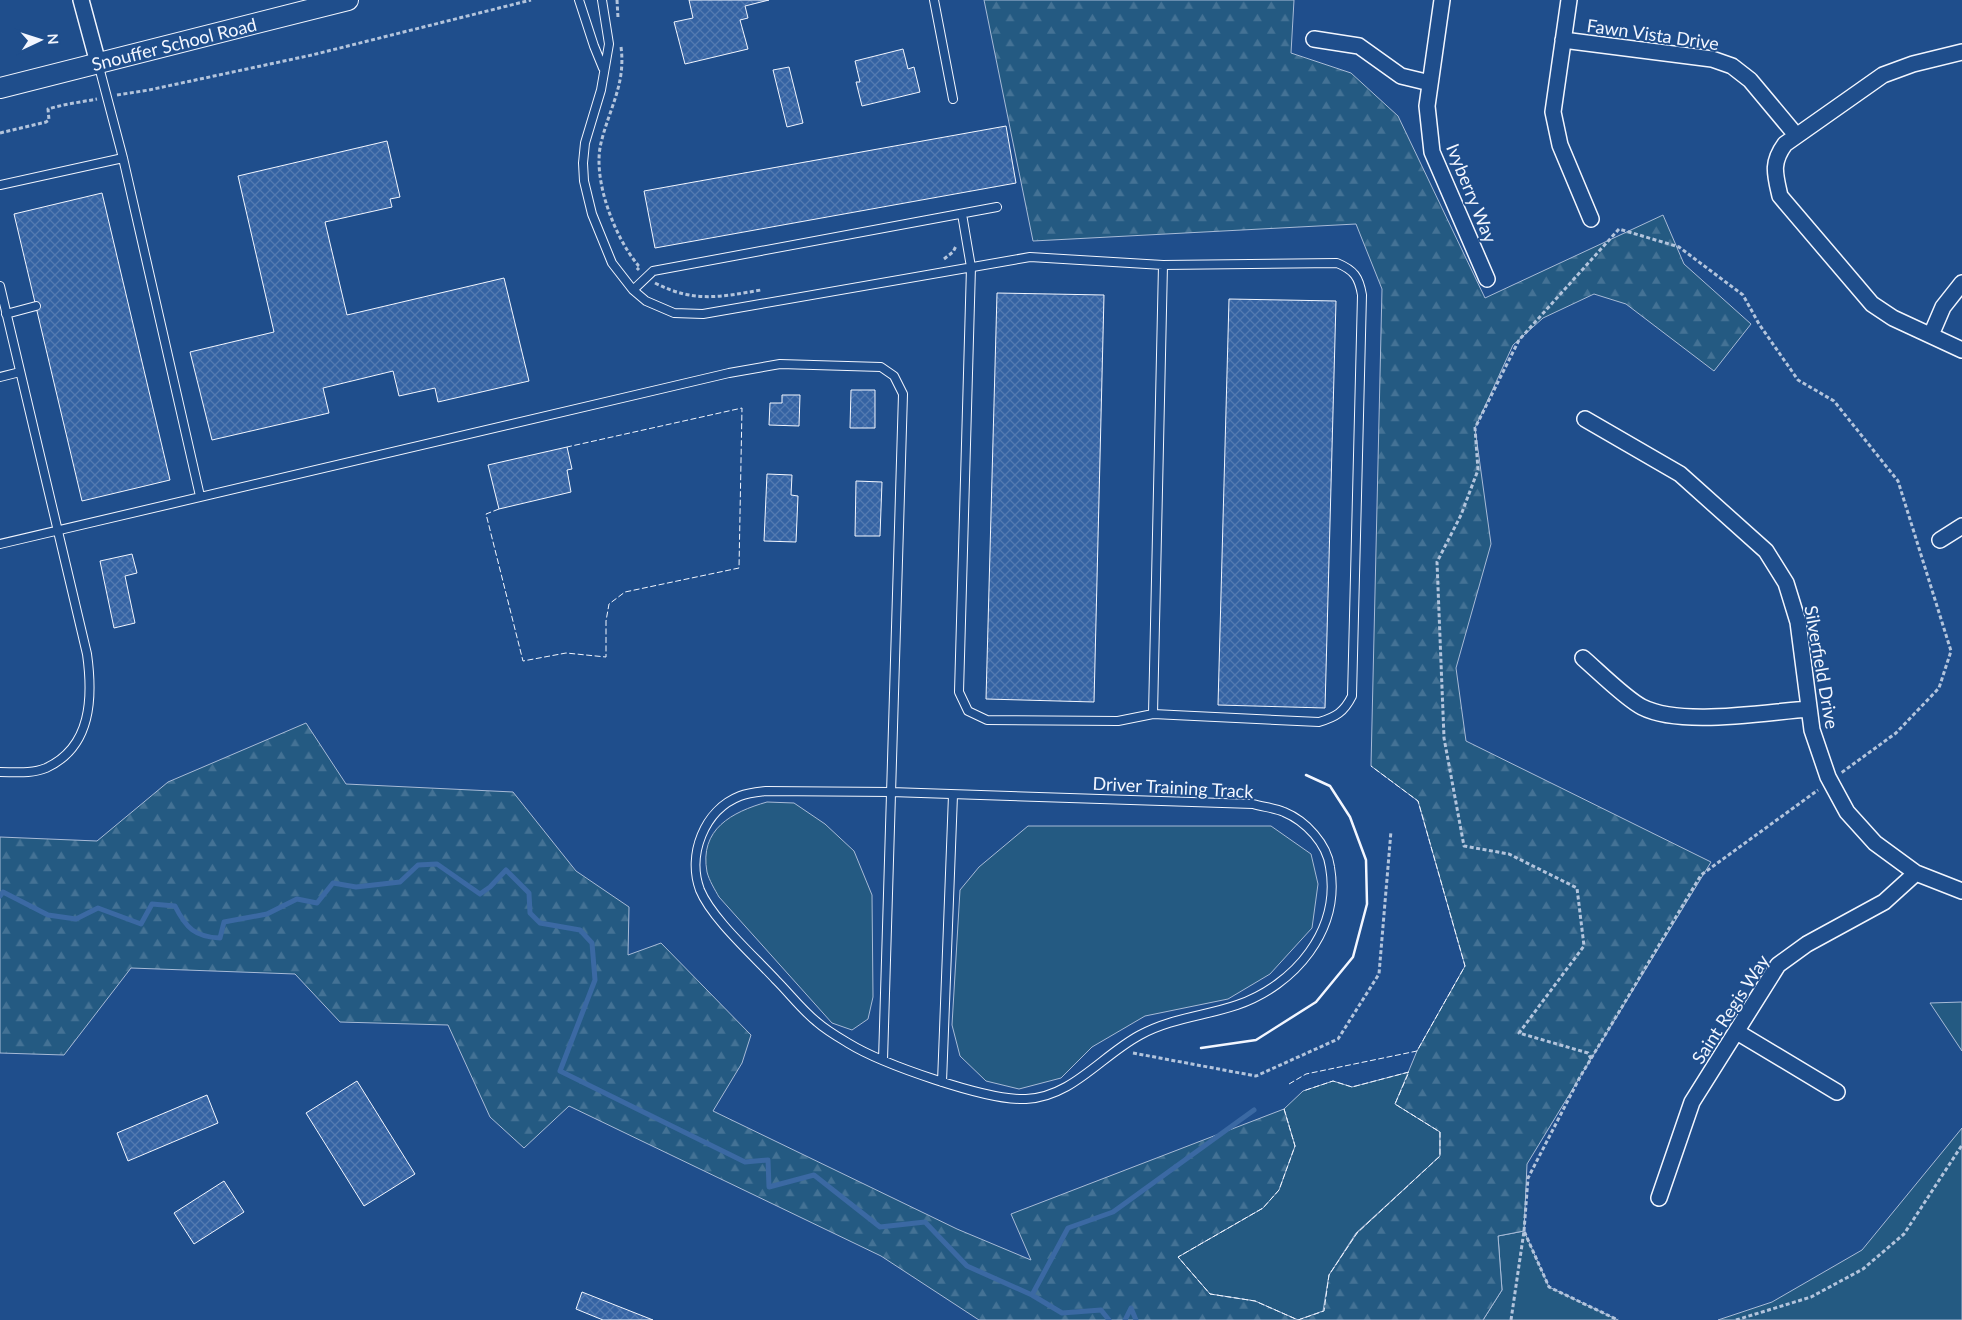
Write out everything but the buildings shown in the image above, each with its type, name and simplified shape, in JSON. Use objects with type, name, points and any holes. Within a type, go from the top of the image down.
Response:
[{"type":"main road","name":"Snouffer School Road","points":[[0,88],[348,0]]},
{"type":"street","points":[[81,0],[98,63]]},
{"type":"street","name":"Ivyberry Way","points":[[1442,0],[1427,106],[1432,152],[1487,279]]},
{"type":"street","points":[[1569,0],[1553,112],[1556,131],[1591,219]]},
{"type":"street","points":[[1314,39],[1359,46],[1401,76],[1430,83]]},
{"type":"street","name":"Fawn Vista Drive","points":[[1563,40],[1712,59],[1732,66],[1750,80],[1796,135]]},
{"type":"street","points":[[1962,52],[1912,64],[1883,75],[1785,144],[1776,156],[1775,175],[1780,196],[1872,304],[1893,318],[1962,350]]},
{"type":"street","points":[[1931,335],[1944,306],[1962,283]]},
{"type":"street","name":"Silverfield Drive","points":[[1585,419],[1680,474],[1766,551],[1786,583],[1798,622],[1812,730],[1830,781],[1848,812],[1875,844],[1916,872],[1962,891]]},
{"type":"street","points":[[1940,540],[1962,526]]},
{"type":"street","points":[[1583,658],[1641,707],[1664,715],[1695,717],[1809,709]]},
{"type":"street","name":"Saint Regis Way","points":[[1659,1198],[1692,1102],[1778,965],[1806,944],[1884,902],[1916,872]]},
{"type":"street","points":[[1737,1032],[1837,1092]]},
{"type":"lane","points":[[579,0],[603,68]]},
{"type":"lane","points":[[602,0],[609,44],[603,68],[601,90],[585,143],[584,181],[592,214],[612,262],[633,290],[646,301],[674,312],[703,314],[971,267],[1030,257],[1163,265],[1337,263],[1351,269],[1360,280],[1362,295],[1352,696],[1345,709],[1335,717],[1319,722],[1154,714],[1118,721],[987,720],[968,711],[959,692],[971,267],[962,214]]},
{"type":"lane","points":[[934,0],[953,99]]},
{"type":"lane","points":[[98,63],[123,158],[200,496]]},
{"type":"lane","points":[[0,185],[123,158]]},
{"type":"lane","points":[[633,290],[653,270],[997,207]]},
{"type":"lane","points":[[1154,714],[1163,265]]},
{"type":"lane","points":[[0,286],[88,654],[91,684],[89,718],[78,740],[65,756],[45,769],[24,773],[0,772]]},
{"type":"lane","points":[[6,314],[36,306]]},
{"type":"lane","points":[[0,544],[729,373],[780,364],[881,367],[894,376],[903,394],[883,1060]]},
{"type":"lane","points":[[0,377],[20,372]]},
{"type":"lane","name":"Driver Training Track","points":[[766,791],[891,792],[953,795],[1253,804],[1285,812],[1305,826],[1322,844],[1331,870],[1333,886],[1332,907],[1326,926],[1312,950],[1293,971],[1266,992],[1237,1005],[1169,1022],[1141,1034],[1116,1050],[1068,1088],[1046,1096],[1026,1099],[1004,1098],[942,1082],[883,1060],[850,1045],[817,1023],[721,922],[701,892],[696,871],[697,847],[706,826],[719,809],[740,796],[766,791]]},
{"type":"lane","points":[[942,1082],[953,795]]},
{"type":"path","points":[[122,94],[149,90],[312,55],[531,0]]},
{"type":"path","points":[[617,0],[619,23]]},
{"type":"path","points":[[620,38],[622,68],[620,86],[600,145],[600,176],[624,244],[638,265],[636,267],[646,277],[673,292],[696,297],[710,298],[764,290]]},
{"type":"path","points":[[0,134],[46,122],[49,120],[48,109],[72,102],[86,104],[89,101]]},
{"type":"path","points":[[1511,1320],[1524,1231],[1528,1178],[1591,1059],[1701,875],[1896,733],[1939,688],[1951,651],[1898,481],[1834,400],[1798,380],[1759,324],[1743,295],[1679,247],[1619,228],[1519,340],[1475,428],[1478,470],[1461,515],[1437,562],[1444,738],[1464,846],[1509,854],[1577,888],[1584,946],[1519,1033],[1588,1054],[1591,1059]]},
{"type":"path","points":[[936,261],[949,257],[956,247],[956,240]]},
{"type":"path","points":[[1116,1050],[1256,1076],[1338,1039],[1379,974],[1391,831]]},
{"type":"path","points":[[1736,1320],[1811,1297],[1863,1269],[1904,1234],[1962,1145]]},
{"type":"path","points":[[1524,1231],[1549,1287],[1618,1320]]},
{"type":"green space","points":[[984,0],[1294,0],[1291,53],[1351,73],[1398,116],[1485,298],[1663,215],[1684,264],[1751,324],[1714,371],[1626,304],[1594,294],[1543,318],[1513,345],[1475,428],[1491,544],[1456,668],[1466,741],[1711,862],[1527,1164],[1524,1231],[1498,1236],[1502,1290],[1483,1320],[1298,1320],[1323,1311],[1329,1275],[1357,1233],[1440,1156],[1440,1132],[1395,1104],[1417,1051],[1465,966],[1418,801],[1371,766],[1382,289],[1356,224],[1033,241]]},
{"type":"green space","points":[[306,723],[346,784],[513,792],[576,871],[629,907],[628,955],[661,943],[751,1035],[742,1063],[713,1111],[957,1229],[1031,1260],[1011,1214],[1284,1109],[1295,1146],[1279,1190],[1263,1208],[1178,1257],[1210,1294],[1255,1301],[1298,1320],[979,1320],[881,1256],[569,1106],[524,1148],[490,1117],[448,1025],[340,1022],[295,974],[131,968],[64,1055],[0,1053],[0,837],[97,841],[168,782]]},
{"type":"green space","points":[[767,802],[794,803],[825,824],[854,851],[872,895],[873,997],[868,1019],[852,1030],[832,1023],[719,897],[708,875],[706,857],[708,844],[713,834],[731,817]]},
{"type":"green space","points":[[1028,826],[1271,826],[1311,854],[1318,884],[1312,928],[1270,974],[1228,999],[1145,1016],[1092,1047],[1061,1078],[1019,1089],[986,1081],[960,1056],[952,1025],[960,890],[979,867]]},
{"type":"green space","points":[[1962,1002],[1962,1051],[1930,1003]]},
{"type":"green space","points":[[1409,1072],[1395,1104],[1440,1132],[1440,1156],[1356,1233],[1329,1275],[1324,1311],[1298,1320],[1255,1301],[1210,1294],[1178,1257],[1263,1208],[1295,1146],[1284,1109],[1303,1091],[1333,1081],[1352,1087]]},
{"type":"green space","points":[[1962,1128],[1962,1320],[1718,1320],[1772,1302],[1862,1250]]},
{"type":"green space","points":[[1524,1231],[1549,1287],[1618,1320],[1483,1320],[1502,1290],[1498,1236]]},
{"type":"waterway","points":[[0,896],[3,892],[48,915],[76,919],[98,908],[141,924],[152,904],[175,906],[187,926],[192,930],[204,936],[220,938],[224,922],[267,914],[297,899],[317,903],[333,883],[356,887],[400,882],[418,865],[437,864],[480,894],[490,887],[506,870],[529,893],[530,913],[540,923],[580,930],[592,943],[595,980],[560,1071],[745,1162],[768,1160],[769,1187],[814,1175],[880,1227],[925,1222],[967,1266],[1032,1295],[1062,1313],[1101,1310],[1109,1320]]},
{"type":"waterway","points":[[1032,1295],[1068,1228],[1113,1212],[1254,1110]]},
{"type":"waterway","points":[[1125,1320],[1131,1308],[1136,1320]]},
{"type":"fence","points":[[499,509],[486,514],[523,661],[566,653],[606,657],[606,621],[609,604],[625,592],[739,568],[742,408],[567,447]]},
{"type":"fence","points":[[1289,1084],[1306,1074],[1417,1051],[1465,966],[1418,801],[1371,766]]},
{"type":"fence","points":[[1284,1109],[1295,1146],[1279,1190],[1263,1208],[1178,1257],[1210,1294],[1255,1301],[1298,1320],[1324,1311],[1329,1275],[1357,1233],[1440,1156],[1440,1132],[1395,1104],[1409,1072],[1352,1087],[1333,1081],[1303,1091]]},
{"type":"wall","points":[[1201,1048],[1256,1040],[1316,1002],[1353,957],[1367,904],[1366,860],[1350,817],[1330,786],[1306,775]]}]
